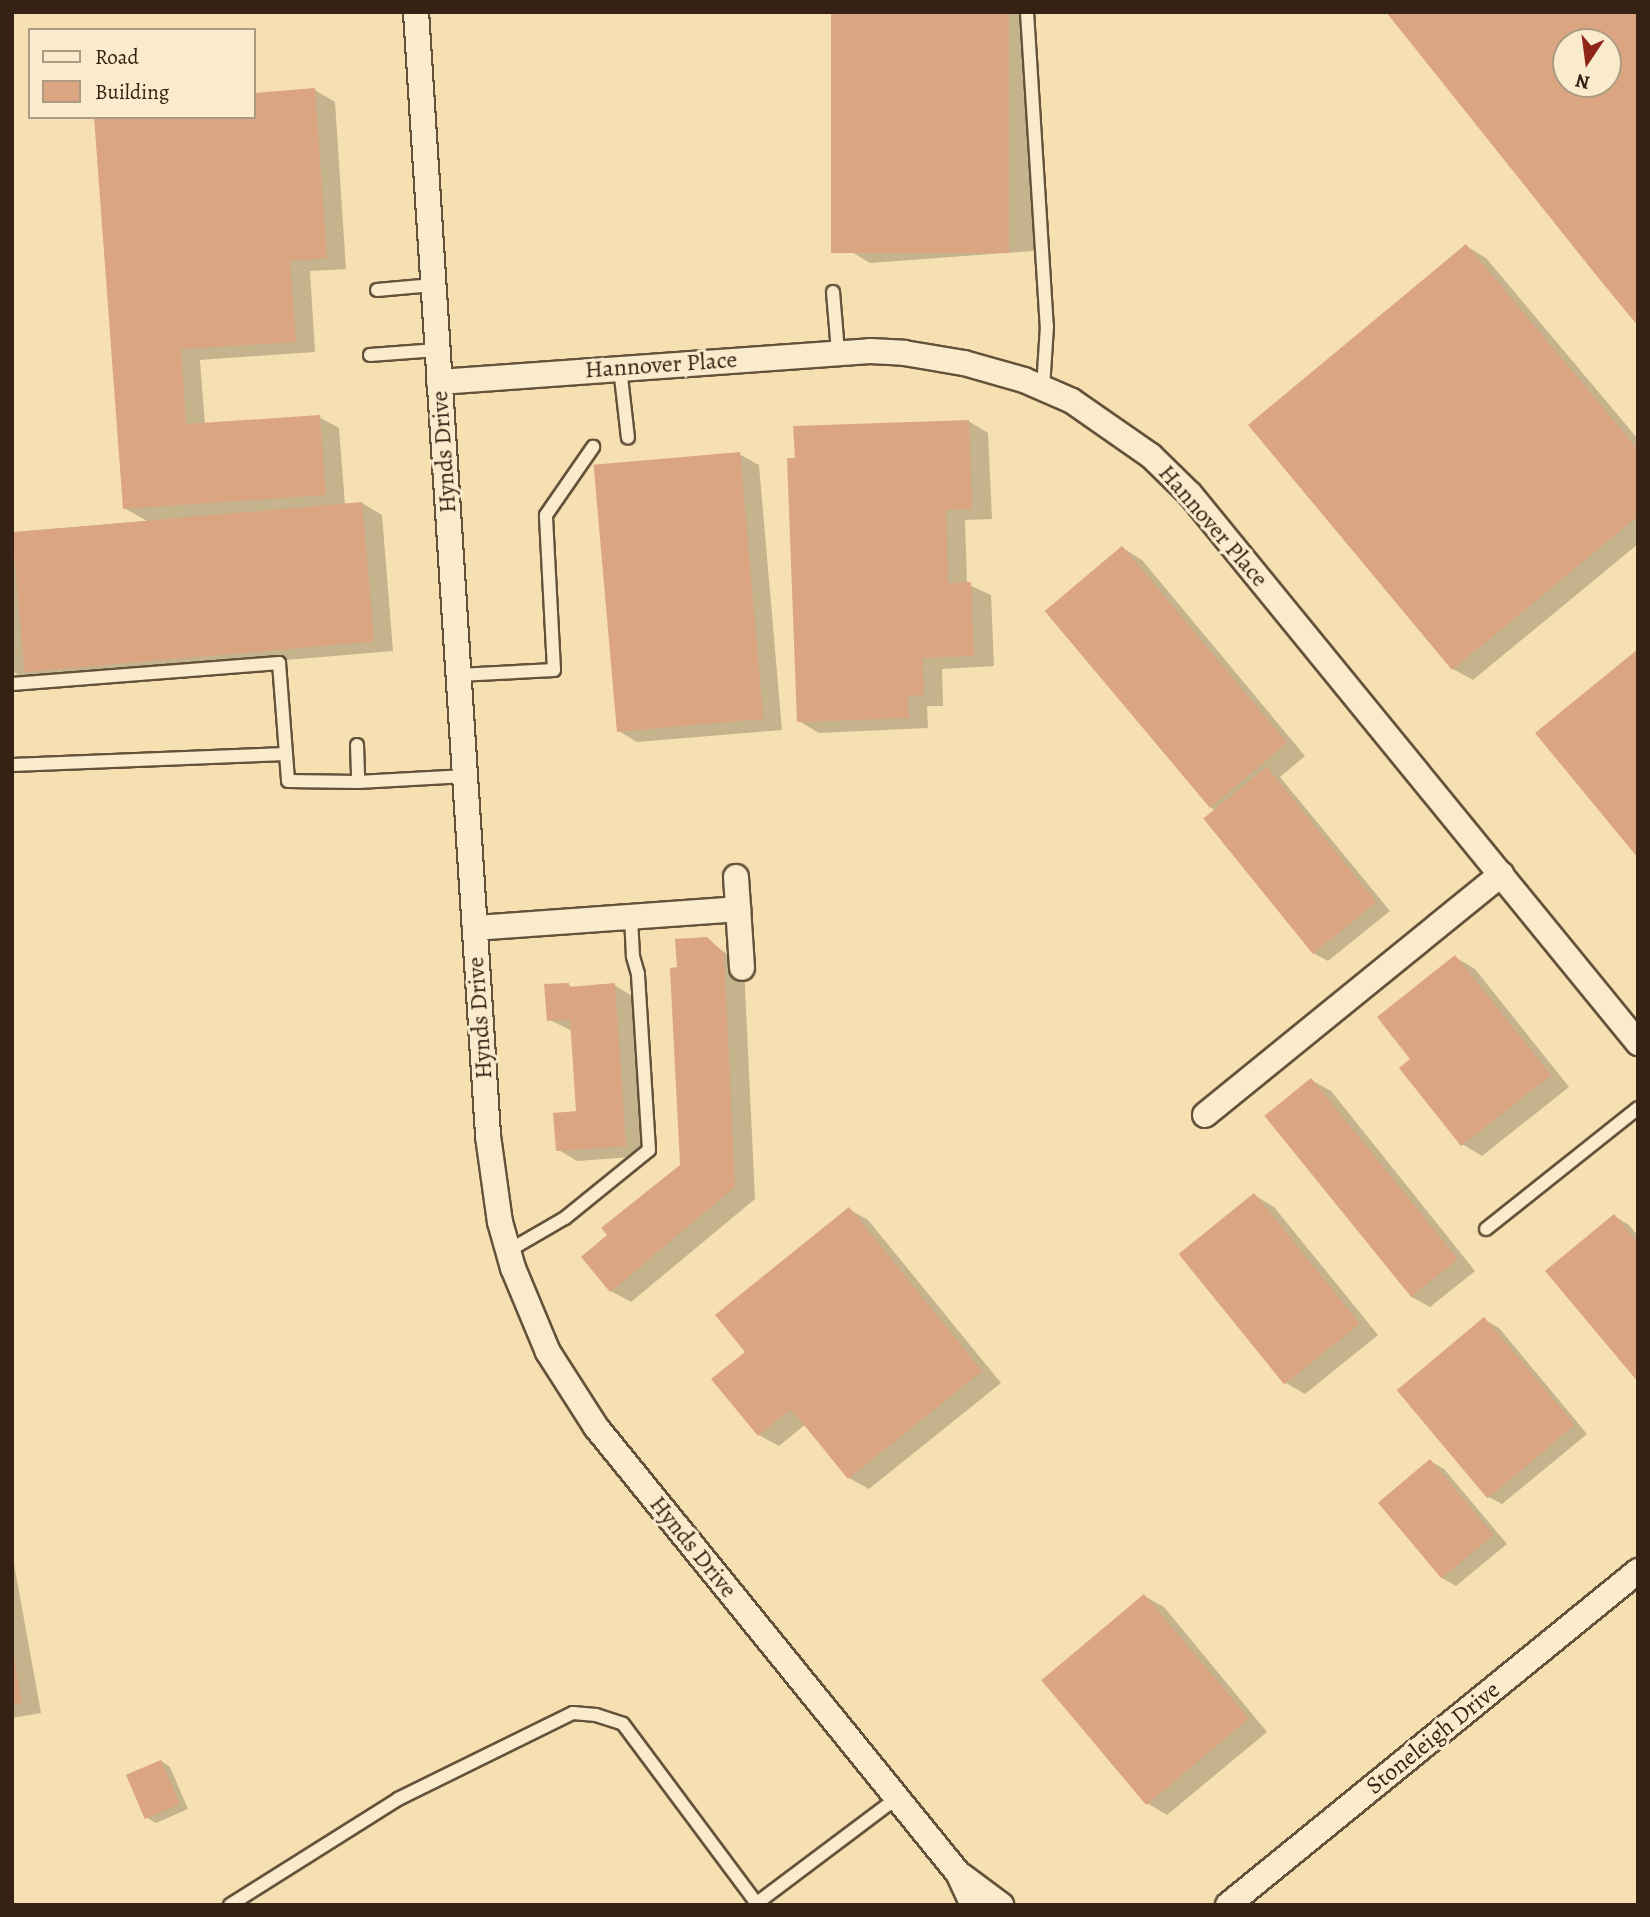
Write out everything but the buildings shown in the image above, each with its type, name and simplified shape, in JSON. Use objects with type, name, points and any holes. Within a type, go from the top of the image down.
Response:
[{"type":"street","name":"Hynds Drive","points":[[416,12],[488,1136],[492,1180],[508,1251],[548,1352],[579,1404],[958,1873],[973,1905]]},
{"type":"street","name":"Hannover Place","points":[[439,382],[870,351],[935,357],[993,371],[1043,387],[1072,401],[1125,436],[1190,494],[1638,1042]]},
{"type":"street","points":[[1205,1115],[1502,874]]},
{"type":"street","points":[[736,877],[742,968]]},
{"type":"street","points":[[475,928],[738,909]]},
{"type":"street","name":"Stoneleigh Drive","points":[[1228,1905],[1638,1571]]},
{"type":"street","name":"Hynds Drive","points":[[958,1873],[1001,1905]]},
{"type":"lane","points":[[1027,12],[1047,326],[1043,387]]},
{"type":"lane","points":[[377,290],[433,285]]},
{"type":"lane","points":[[833,292],[838,352]]},
{"type":"lane","points":[[370,355],[438,350]]},
{"type":"lane","points":[[620,368],[628,438]]},
{"type":"lane","points":[[458,675],[554,670],[546,514],[593,447]]},
{"type":"lane","points":[[12,684],[279,663],[288,781],[358,782],[466,776]]},
{"type":"lane","points":[[357,745],[358,782]]},
{"type":"lane","points":[[12,765],[286,754]]},
{"type":"lane","points":[[508,1251],[565,1218],[649,1150],[638,974],[633,956],[631,916]]},
{"type":"lane","points":[[1486,1229],[1638,1108]]},
{"type":"lane","points":[[230,1905],[398,1799],[573,1713],[596,1715],[623,1724],[758,1904],[897,1798]]}]
